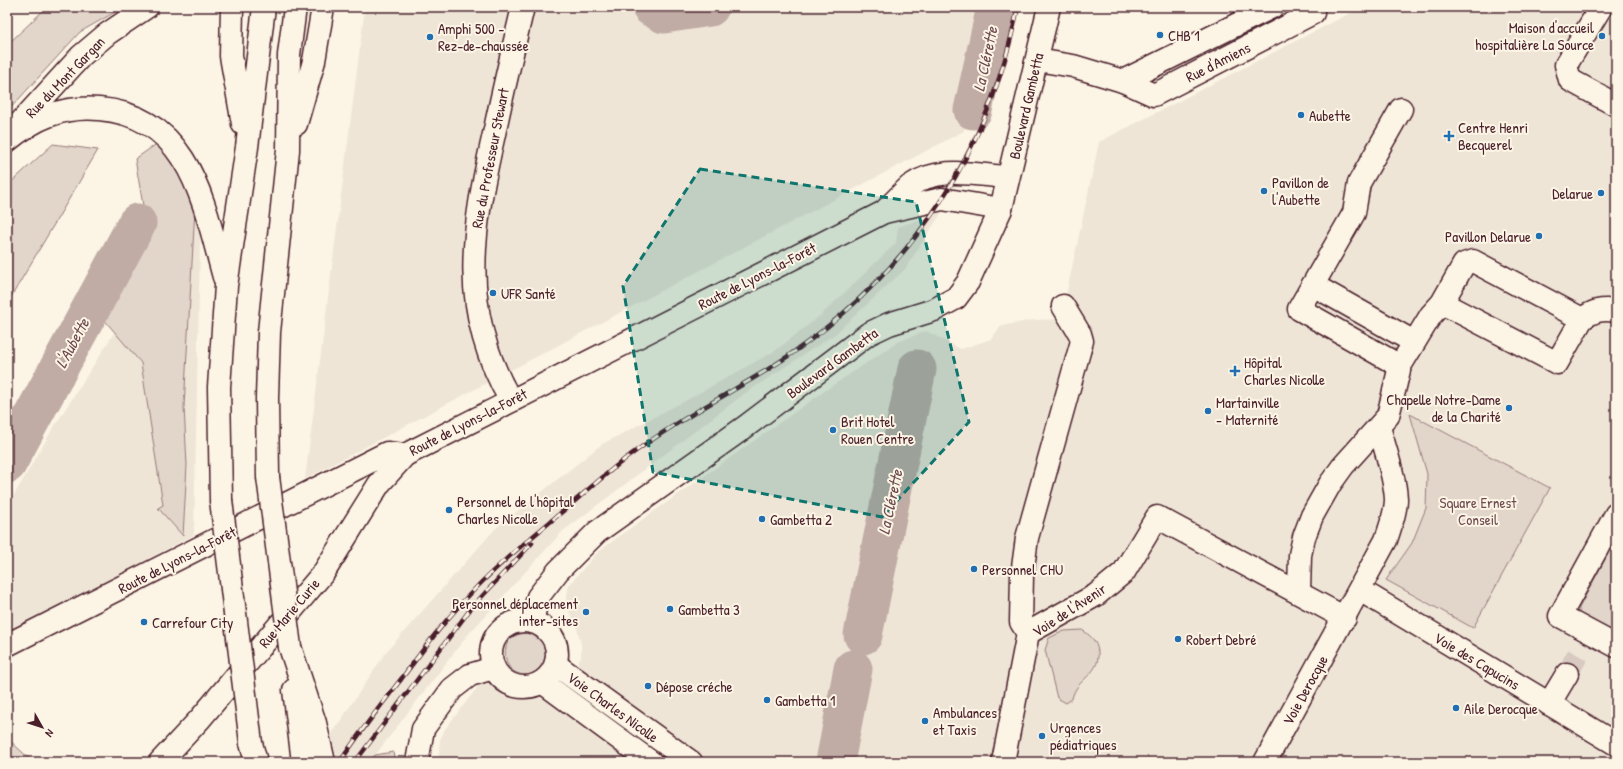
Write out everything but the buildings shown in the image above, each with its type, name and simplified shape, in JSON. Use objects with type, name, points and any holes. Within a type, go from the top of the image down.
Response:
[{"type":"main road","name":"Rue du Mont Gargan","points":[[7,137],[81,56],[107,34],[147,7]]},
{"type":"main road","points":[[232,7],[231,56],[248,147]]},
{"type":"main road","points":[[252,756],[221,500],[219,387],[226,286],[248,147],[264,7]]},
{"type":"main road","points":[[294,7],[289,55],[288,150],[270,332],[267,398],[268,477],[303,762]]},
{"type":"main road","points":[[288,150],[314,61],[323,7]]},
{"type":"main road","name":"Rue du Professeur Stewart","points":[[511,401],[501,383],[482,334],[475,296],[475,234],[483,180],[523,7]]},
{"type":"main road","name":"Boulevard Gambetta","points":[[532,621],[538,597],[558,571],[597,532],[745,427],[868,334],[889,324],[934,310],[956,298],[968,282],[1001,209],[1049,7]]},
{"type":"main road","name":"Rue d'Amiens","points":[[1123,81],[1272,7]]},
{"type":"main road","points":[[1601,7],[1566,65],[1570,80],[1616,105]]},
{"type":"main road","name":"Rue d'Amiens","points":[[1037,60],[1073,66],[1123,81],[1154,95],[1316,9]]},
{"type":"main road","points":[[7,141],[18,132],[54,113],[66,110],[86,108],[127,113],[150,124],[171,142],[184,158],[212,227],[226,286]]},
{"type":"main road","points":[[1400,366],[1299,309],[1354,213],[1359,183],[1401,109]]},
{"type":"main road","name":"Route de Lyons-la-Forêt","points":[[884,212],[910,187],[924,178],[938,174],[960,172],[1008,177]]},
{"type":"main road","name":"Route de Lyons-la-Forêt","points":[[7,645],[387,454],[405,455],[884,212],[942,199],[1001,209]]},
{"type":"main road","points":[[1299,592],[1300,555],[1312,516],[1330,484],[1343,466],[1388,416],[1400,366],[1431,314],[1442,303],[1464,264],[1473,261],[1582,319]]},
{"type":"main road","points":[[1313,284],[1414,342]]},
{"type":"main road","points":[[1442,303],[1557,364],[1582,319],[1591,312],[1605,309],[1616,311]]},
{"type":"main road","points":[[1028,633],[1021,622],[1022,575],[1027,538],[1082,341],[1080,334],[1063,306]]},
{"type":"main road","name":"Voie Derocque","points":[[1265,762],[1345,618],[1386,540],[1394,515],[1396,499],[1394,485],[1379,427]]},
{"type":"main road","name":"Rue Marie Curie","points":[[160,762],[200,719],[324,572],[378,484],[405,455]]},
{"type":"main road","points":[[339,477],[358,486],[370,497]]},
{"type":"main road","points":[[1616,514],[1560,616],[1586,640],[1616,646]]},
{"type":"main road","name":"Voie de l'Avenir","points":[[1003,762],[1028,633],[1096,595],[1124,572],[1157,518],[1299,592],[1345,618]]},
{"type":"main road","name":"Voie des Capucins","points":[[1360,590],[1616,744]]},
{"type":"main road","points":[[522,620],[532,621],[542,626],[550,633],[556,643],[558,654],[556,665],[551,674],[542,682],[531,687],[516,687],[499,677],[493,668],[490,658],[491,647],[495,637],[502,628],[511,623],[522,620]]},
{"type":"main road","points":[[290,647],[315,723],[324,762]]},
{"type":"main road","name":"Voie Charles Nicolle","points":[[556,665],[691,762]]},
{"type":"main road","points":[[417,762],[423,729],[452,689],[470,675],[493,668]]},
{"type":"main road","points":[[1549,704],[1566,674]]},
{"type":"main road","name":"Voie Charles Nicolle","points":[[542,682],[648,759]]},
{"type":"main road","points":[[648,759],[658,739]]},
{"type":"highlighted area","points":[[700,169],[916,202],[969,422],[882,517],[653,472],[623,286]]},
{"type":"shaded area","name":"UFR Santé","points":[[365,7],[630,7],[658,19],[700,18],[727,7],[990,7],[964,131],[305,479]]},
{"type":"shaded area","name":"Hôpital Charles Nicolle","points":[[1362,7],[1616,7],[1616,762],[438,762],[440,740],[445,729],[480,684],[487,683],[505,693],[524,699],[546,697],[566,685],[581,657],[581,645],[577,628],[565,604],[569,585],[596,554],[619,536],[829,388],[898,342],[926,331],[961,349],[991,339],[1001,326],[1033,320],[1061,319],[1099,142]]},
{"type":"shaded area","points":[[201,197],[194,535],[7,633],[7,507],[52,430]]},
{"type":"shaded area","points":[[942,212],[905,269],[835,334],[744,394],[562,532],[466,637],[370,762],[313,762],[386,652],[495,529],[602,444],[685,401],[775,351],[821,315],[896,243],[898,227]]},
{"type":"shaded area","points":[[26,419],[34,425],[7,484],[7,453]]},
{"type":"green space","points":[[47,7],[124,7],[80,32],[7,112],[7,45]]},
{"type":"green space","points":[[158,143],[196,191],[184,407],[187,465],[183,536],[158,508],[163,505],[141,363],[95,309],[145,217],[135,159]]},
{"type":"green space","points":[[53,144],[98,150],[7,304],[7,186]]},
{"type":"green space","name":"Square Ernest Conseil","points":[[1410,414],[1550,488],[1473,628],[1386,580],[1412,543],[1426,508],[1427,474]]},
{"type":"green space","points":[[1616,539],[1616,638],[1579,614],[1579,608]]},
{"type":"green space","points":[[1082,630],[1095,642],[1098,652],[1098,660],[1092,672],[1074,692],[1072,699],[1066,703],[1057,698],[1045,650],[1049,638],[1064,631]]},
{"type":"green space","points":[[531,632],[540,637],[545,645],[546,654],[538,670],[531,674],[522,675],[509,667],[507,664],[505,650],[512,637]]},
{"type":"green space","points":[[7,738],[33,762],[7,762]]},
{"type":"green space","points":[[393,752],[395,762],[370,762],[375,755]]},
{"type":"waterway","name":"L'Aubette","points":[[651,7],[664,14],[710,7]]},
{"type":"waterway","name":"La Clérette","points":[[973,110],[996,7]]},
{"type":"waterway","name":"L'Aubette","points":[[7,464],[137,223]]},
{"type":"waterway","name":"La Clérette","points":[[863,635],[917,369]]},
{"type":"waterway","name":"La Clérette","points":[[835,762],[853,669]]},
{"type":"tunnel","points":[[1567,674],[1582,647]]},
{"type":"railway","points":[[340,762],[370,719],[437,632],[465,599],[505,560],[625,459],[677,424],[767,370],[816,336],[859,299],[898,259],[932,215],[960,168],[984,118],[1004,64],[1018,7]]},
{"type":"railway","points":[[355,762],[472,607],[532,543]]},
{"type":"place","name":"CHB 1","points":[[1160,35]]},
{"type":"place","name":"Maison d'accueil hospitalière La Source","points":[[1602,36]]},
{"type":"place","name":"Amphi 500 - Rez-de-chaussée","points":[[430,37]]},
{"type":"place","name":"Aubette","points":[[1301,115]]},
{"type":"place","name":"Centre Henri Becquerel","points":[[1449,136]]},
{"type":"place","name":"Pavillon de l'Aubette","points":[[1264,191]]},
{"type":"place","name":"Delarue","points":[[1601,193]]},
{"type":"place","name":"Pavillon Delarue","points":[[1539,236]]},
{"type":"place","name":"UFR Santé","points":[[493,293]]},
{"type":"place","name":"Hôpital Charles Nicolle","points":[[1235,371]]},
{"type":"place","name":"Chapelle Notre-Dame de la Charité","points":[[1509,408]]},
{"type":"place","name":"Martainville - Maternité","points":[[1208,411]]},
{"type":"place","name":"Brit Hotel Rouen Centre","points":[[833,430]]},
{"type":"place","name":"Personnel de l'hôpital Charles Nicolle","points":[[449,510]]},
{"type":"place","name":"Gambetta 2","points":[[762,519]]},
{"type":"place","name":"Personnel CHU","points":[[974,569]]},
{"type":"place","name":"Gambetta 3","points":[[670,609]]},
{"type":"place","name":"Personnel déplacement inter-sites","points":[[586,612]]},
{"type":"place","name":"Carrefour City","points":[[144,622]]},
{"type":"place","name":"Robert Debré","points":[[1178,639]]},
{"type":"place","name":"Dépose créche","points":[[648,686]]},
{"type":"place","name":"Gambetta 1","points":[[767,700]]},
{"type":"place","name":"Aile Derocque","points":[[1456,708]]},
{"type":"place","name":"Ambulances et Taxis","points":[[925,721]]},
{"type":"place","name":"Urgences pédiatriques","points":[[1042,736]]}]
